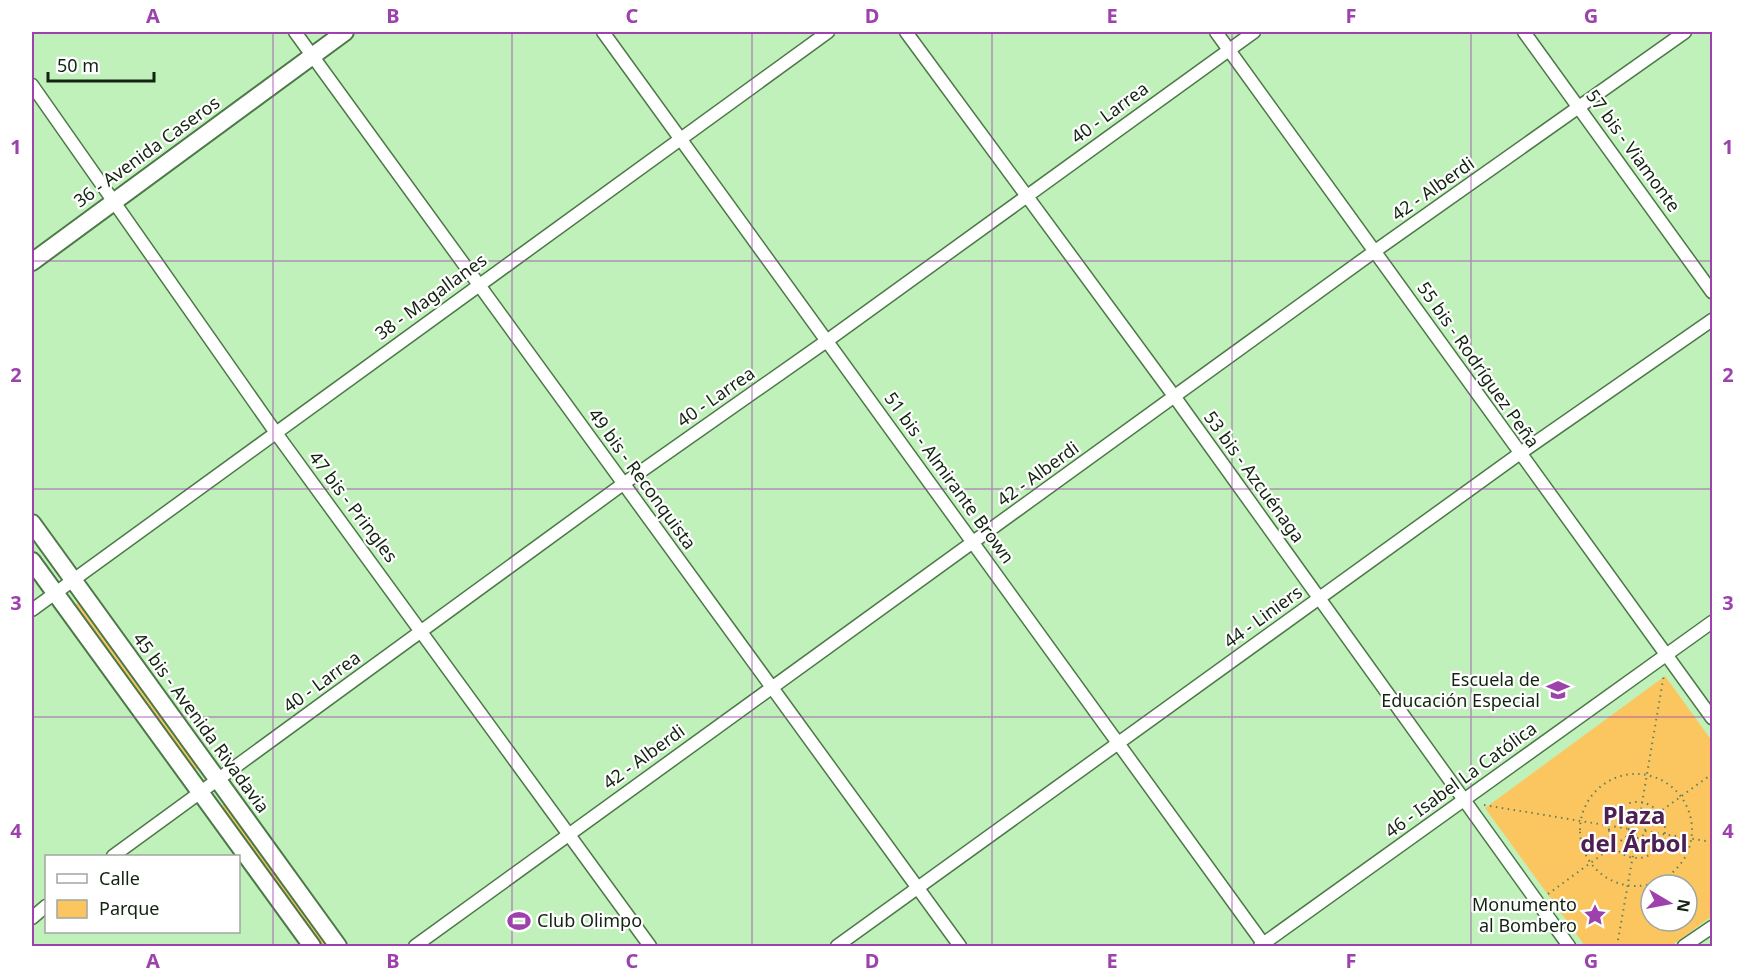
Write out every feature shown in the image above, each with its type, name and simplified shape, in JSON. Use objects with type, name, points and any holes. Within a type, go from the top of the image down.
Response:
[{"type":"main road","name":"36 - Avenida Caseros","points":[[32,262],[345,32]]},
{"type":"main road","name":"45 bis - Avenida Rivadavia","points":[[32,524],[338,946]]},
{"type":"main road","points":[[32,561],[312,946]]},
{"type":"street","name":"49 bis - Reconquista","points":[[295,32],[960,946]]},
{"type":"street","name":"51 bis - Almirante Brown","points":[[603,32],[828,340],[1263,946]]},
{"type":"street","name":"38 - Magallanes","points":[[32,610],[828,32]]},
{"type":"street","name":"53 bis - Azcuénaga","points":[[906,32],[1174,396],[1569,946]]},
{"type":"street","name":"55 bis - Rodríguez Peña","points":[[1216,32],[1519,454],[1713,718]]},
{"type":"street","name":"40 - Larrea","points":[[114,855],[623,484],[828,340],[1254,32]]},
{"type":"street","name":"57 bis - Viamonte","points":[[1524,32],[1713,292]]},
{"type":"street","name":"42 - Alberdi","points":[[415,946],[1375,251],[1685,32]]},
{"type":"street","name":"47 bis - Pringles","points":[[32,85],[276,433],[423,631],[567,834],[650,946]]},
{"type":"street","name":"44 - Liniers","points":[[837,946],[1119,745],[1519,454],[1713,320]]},
{"type":"street","name":"46 - Isabel La Católica","points":[[1263,946],[1713,622]]},
{"type":"street","points":[[32,918],[45,907]]},
{"type":"street","points":[[1684,946],[1713,927]]},
{"type":"path","points":[[1639,821],[1667,654]]},
{"type":"path","points":[[1643,824],[1713,774]]},
{"type":"path","points":[[1647,775],[1665,782],[1681,796],[1691,817],[1692,839],[1688,853],[1678,868],[1664,880],[1647,886],[1627,886],[1611,881],[1584,854],[1579,835],[1581,821],[1589,798],[1602,784],[1619,776],[1647,775]]},
{"type":"path","points":[[1464,801],[1629,829]]},
{"type":"path","points":[[1642,803],[1659,813],[1664,824],[1664,834],[1662,842],[1650,855],[1632,858],[1624,855],[1614,845],[1610,825],[1620,808],[1628,804],[1642,803]]},
{"type":"path","points":[[1639,821],[1643,824],[1645,831],[1643,836],[1636,838],[1630,834],[1629,829],[1633,822],[1639,821]]},
{"type":"path","points":[[1645,831],[1713,842]]},
{"type":"path","points":[[1537,902],[1630,834]]},
{"type":"path","points":[[1617,946],[1636,838]]},
{"type":"green space","points":[[79,602],[199,768],[194,771],[74,606]]},
{"type":"green space","points":[[1665,676],[1712,741],[1712,916],[1699,926],[1699,873],[1639,873],[1639,933],[1689,933],[1671,946],[1585,946],[1485,808]]},
{"type":"green space","points":[[225,803],[328,946],[321,946],[220,807]]},
{"type":"place","name":"Escuela de Educación Especial","points":[[1558,690]]},
{"type":"place","name":"Monumento al Bombero","points":[[1595,915]]},
{"type":"place","name":"Club Olimpo","points":[[519,921]]},
{"type":"district","name":"Plaza del Árbol","points":[[1634,830]]}]
